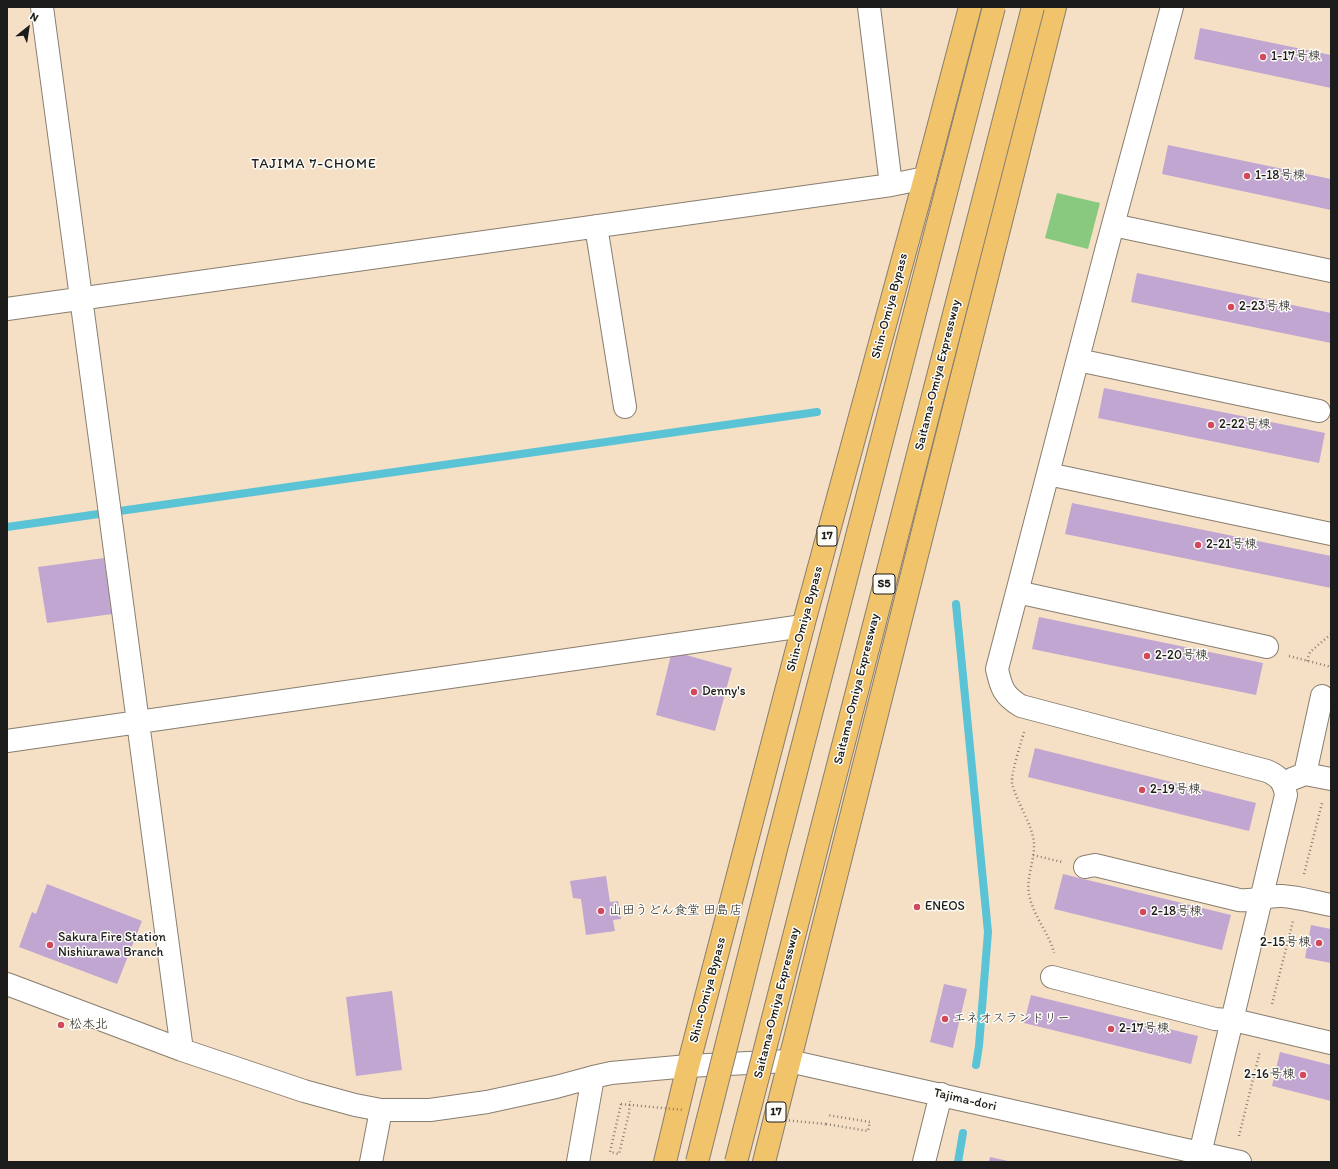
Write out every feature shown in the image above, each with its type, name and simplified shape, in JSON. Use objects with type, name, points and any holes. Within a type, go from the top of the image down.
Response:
[{"type":"highway","name":"Shin-Omiya Bypass","points":[[665,1162],[688,1066],[803,626],[970,7]]},
{"type":"highway","points":[[697,1162],[776,849],[994,7]]},
{"type":"highway","name":"Saitama-Omiya Expressway","points":[[736,1162],[1033,7]]},
{"type":"highway","name":"17","points":[[764,1162],[1055,7]]},
{"type":"street","points":[[42,7],[182,1050]]},
{"type":"street","points":[[869,7],[891,184]]},
{"type":"street","points":[[1172,7],[997,669],[1000,683],[1006,695],[1021,706],[1267,771],[1275,775],[1285,787],[1286,795],[1199,1157]]},
{"type":"street","points":[[7,309],[925,178]]},
{"type":"street","points":[[596,226],[625,407]]},
{"type":"street","points":[[1113,226],[1331,271]]},
{"type":"street","points":[[1078,360],[1319,411]]},
{"type":"street","points":[[1048,474],[1331,534]]},
{"type":"street","points":[[1017,592],[1267,647]]},
{"type":"street","points":[[7,741],[803,626]]},
{"type":"street","points":[[1305,774],[1322,696]]},
{"type":"street","points":[[1283,783],[1305,774],[1330,779]]},
{"type":"street","points":[[1085,867],[1095,866],[1239,900],[1248,901],[1283,896],[1331,905]]},
{"type":"street","points":[[1052,977],[1215,1019],[1266,1026],[1331,1043]]},
{"type":"street","name":"Tajima-dori","points":[[7,984],[182,1050],[304,1091],[355,1105],[381,1110],[430,1110],[487,1102],[611,1073],[688,1066],[789,1061],[941,1094],[1199,1157],[1240,1162]]},
{"type":"street","points":[[578,1162],[593,1077]]},
{"type":"street","points":[[924,1162],[941,1094]]},
{"type":"street","points":[[372,1162],[381,1110]]},
{"type":"path","points":[[1307,661],[1310,652],[1331,634]]},
{"type":"path","points":[[1267,647],[1272,651],[1286,656],[1331,667]]},
{"type":"path","points":[[1030,708],[1012,781],[1034,838],[1033,855],[1028,879],[1029,894],[1032,907],[1053,950],[1056,960],[1052,977]]},
{"type":"path","points":[[1238,1137],[1330,779]]},
{"type":"path","points":[[1033,855],[1085,867]]},
{"type":"path","points":[[621,1104],[610,1152],[619,1154],[629,1113],[630,1101]]},
{"type":"path","points":[[826,1124],[868,1131],[870,1122],[827,1115]]},
{"type":"green space","points":[[1057,193],[1100,203],[1088,249],[1045,238]]},
{"type":"building","name":"1-17号棟","points":[[1200,28],[1331,55],[1331,88],[1194,59]]},
{"type":"building","name":"1-18号棟","points":[[1168,145],[1331,179],[1331,210],[1162,174]]},
{"type":"building","name":"2-23号棟","points":[[1137,273],[1331,313],[1331,343],[1131,302]]},
{"type":"building","name":"2-22号棟","points":[[1104,388],[1325,433],[1319,463],[1098,418]]},
{"type":"building","name":"2-21号棟","points":[[1072,503],[1331,556],[1331,588],[1065,534]]},
{"type":"building","points":[[104,558],[112,614],[47,623],[38,567]]},
{"type":"building","name":"2-20号棟","points":[[1039,617],[1263,663],[1256,695],[1032,649]]},
{"type":"building","name":"Denny's","points":[[672,651],[732,668],[715,731],[656,715]]},
{"type":"building","name":"2-19号棟","points":[[1035,748],[1256,803],[1249,831],[1028,777]]},
{"type":"building","name":"2-18号棟","points":[[1063,874],[1231,915],[1222,950],[1054,909]]},
{"type":"building","name":"山田うどん食堂 田島店","points":[[606,876],[610,902],[618,901],[621,919],[613,920],[615,931],[586,935],[581,899],[573,898],[570,881]]},
{"type":"building","points":[[47,884],[142,921],[117,984],[19,947],[32,912],[36,914]]},
{"type":"building","name":"2-15号棟","points":[[1311,925],[1331,929],[1331,963],[1305,958]]},
{"type":"building","points":[[944,984],[967,989],[953,1048],[930,1042]]},
{"type":"building","points":[[392,991],[402,1070],[356,1076],[346,997]]},
{"type":"building","name":"2-17号棟","points":[[1031,995],[1198,1036],[1191,1064],[1024,1023]]},
{"type":"building","name":"2-16号棟","points":[[1280,1052],[1331,1065],[1331,1101],[1272,1086]]},
{"type":"building","points":[[990,1157],[1008,1161],[1008,1162],[989,1162]]},
{"type":"waterway","points":[[7,527],[817,412]]},
{"type":"waterway","points":[[956,604],[988,932],[979,1046],[976,1065]]},
{"type":"waterway","points":[[958,1162],[963,1133]]},
{"type":"place","name":"1-17号棟","points":[[1263,57]]},
{"type":"place","name":"1-18号棟","points":[[1247,176]]},
{"type":"place","name":"2-23号棟","points":[[1231,307]]},
{"type":"place","name":"2-22号棟","points":[[1211,425]]},
{"type":"place","name":"2-21号棟","points":[[1198,545]]},
{"type":"place","name":"2-20号棟","points":[[1147,656]]},
{"type":"place","name":"Denny's","points":[[694,692]]},
{"type":"place","name":"2-19号棟","points":[[1142,790]]},
{"type":"place","name":"ENEOS","points":[[917,907]]},
{"type":"place","name":"山田うどん食堂 田島店","points":[[601,911]]},
{"type":"place","name":"2-18号棟","points":[[1143,912]]},
{"type":"place","name":"2-15号棟","points":[[1319,943]]},
{"type":"place","name":"Sakura Fire Station Nishiurawa Branch","points":[[50,945]]},
{"type":"place","name":"エネオスランドリー","points":[[945,1019]]},
{"type":"place","name":"松本北","points":[[61,1025]]},
{"type":"place","name":"2-17号棟","points":[[1111,1029]]},
{"type":"place","name":"2-16号棟","points":[[1303,1075]]},
{"type":"district","name":"TAJIMA 7-CHOME","points":[[314,164]]}]
